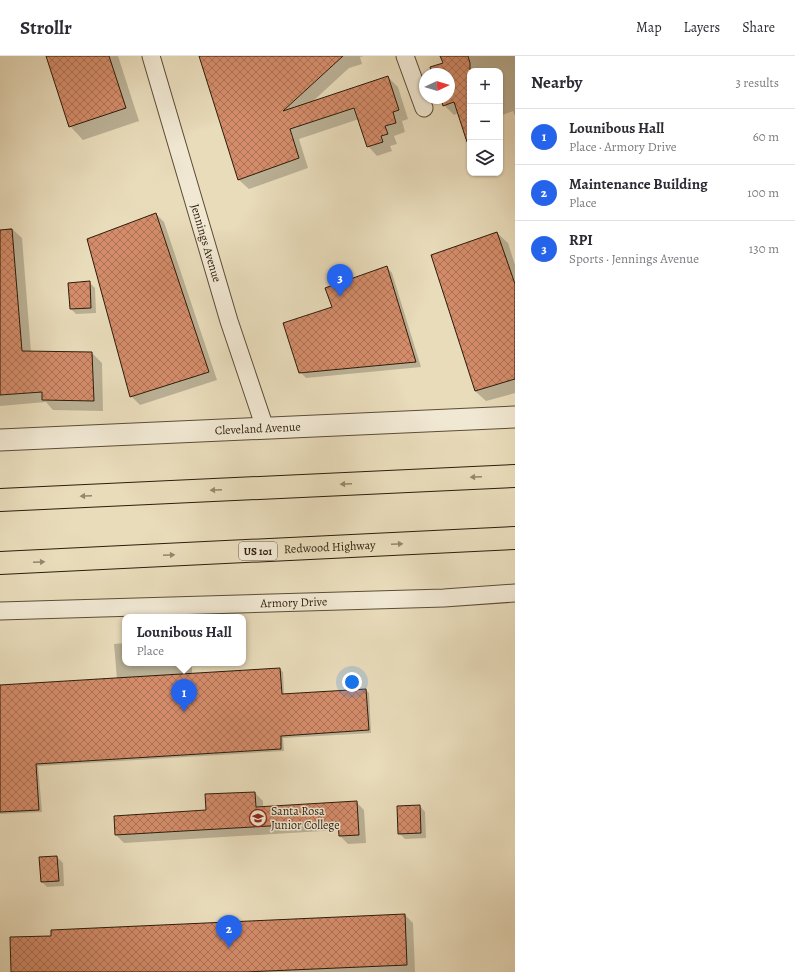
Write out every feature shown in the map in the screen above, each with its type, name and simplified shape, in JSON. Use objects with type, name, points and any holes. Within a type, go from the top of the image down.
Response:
[{"type":"highway","points":[[0,500],[515,476]]},
{"type":"highway","name":"Redwood Highway","points":[[0,563],[515,538]]},
{"type":"street","name":"Jennings Avenue","points":[[151,56],[227,314],[265,428]]},
{"type":"street","points":[[405,56],[424,108]]},
{"type":"street","name":"Cleveland Avenue","points":[[0,440],[515,417]]},
{"type":"street","name":"Armory Drive","points":[[0,611],[444,598],[515,593]]},
{"type":"building","points":[[46,56],[109,56],[126,108],[69,127]]},
{"type":"building","points":[[199,56],[343,56],[283,111],[388,76],[399,110],[393,112],[396,123],[385,126],[388,134],[381,136],[383,142],[367,147],[354,108],[290,129],[299,158],[238,180]]},
{"type":"building","points":[[440,56],[468,56],[470,68],[467,68],[467,142],[455,104],[455,68],[430,68],[443,63]]},
{"type":"building","points":[[156,213],[209,372],[130,397],[87,239]]},
{"type":"building","points":[[12,229],[22,351],[92,352],[94,401],[42,400],[42,392],[0,395],[0,230]]},
{"type":"building","points":[[497,232],[515,284],[515,379],[475,391],[431,255]]},
{"type":"building","points":[[387,266],[416,362],[299,373],[283,323],[332,307],[325,288]]},
{"type":"building","points":[[90,281],[91,308],[70,309],[68,283]]},
{"type":"building","points":[[280,668],[282,694],[366,689],[369,730],[281,736],[281,749],[36,764],[39,810],[0,812],[0,685]]},
{"type":"building","points":[[255,792],[256,807],[357,801],[359,835],[339,836],[338,822],[115,835],[114,816],[206,810],[205,794]]},
{"type":"building","points":[[420,805],[421,833],[398,834],[397,806]]},
{"type":"building","points":[[57,856],[59,881],[41,882],[39,857]]},
{"type":"building","points":[[405,914],[407,965],[245,972],[11,972],[10,937],[51,936],[51,930]]},
{"type":"place","name":"RPI","points":[[340,297]]},
{"type":"place","name":"Lounibous Hall","points":[[184,712]]},
{"type":"place","name":"Santa Rosa Junior College","points":[[258,818]]},
{"type":"place","name":"Maintenance Building","points":[[229,948]]}]
